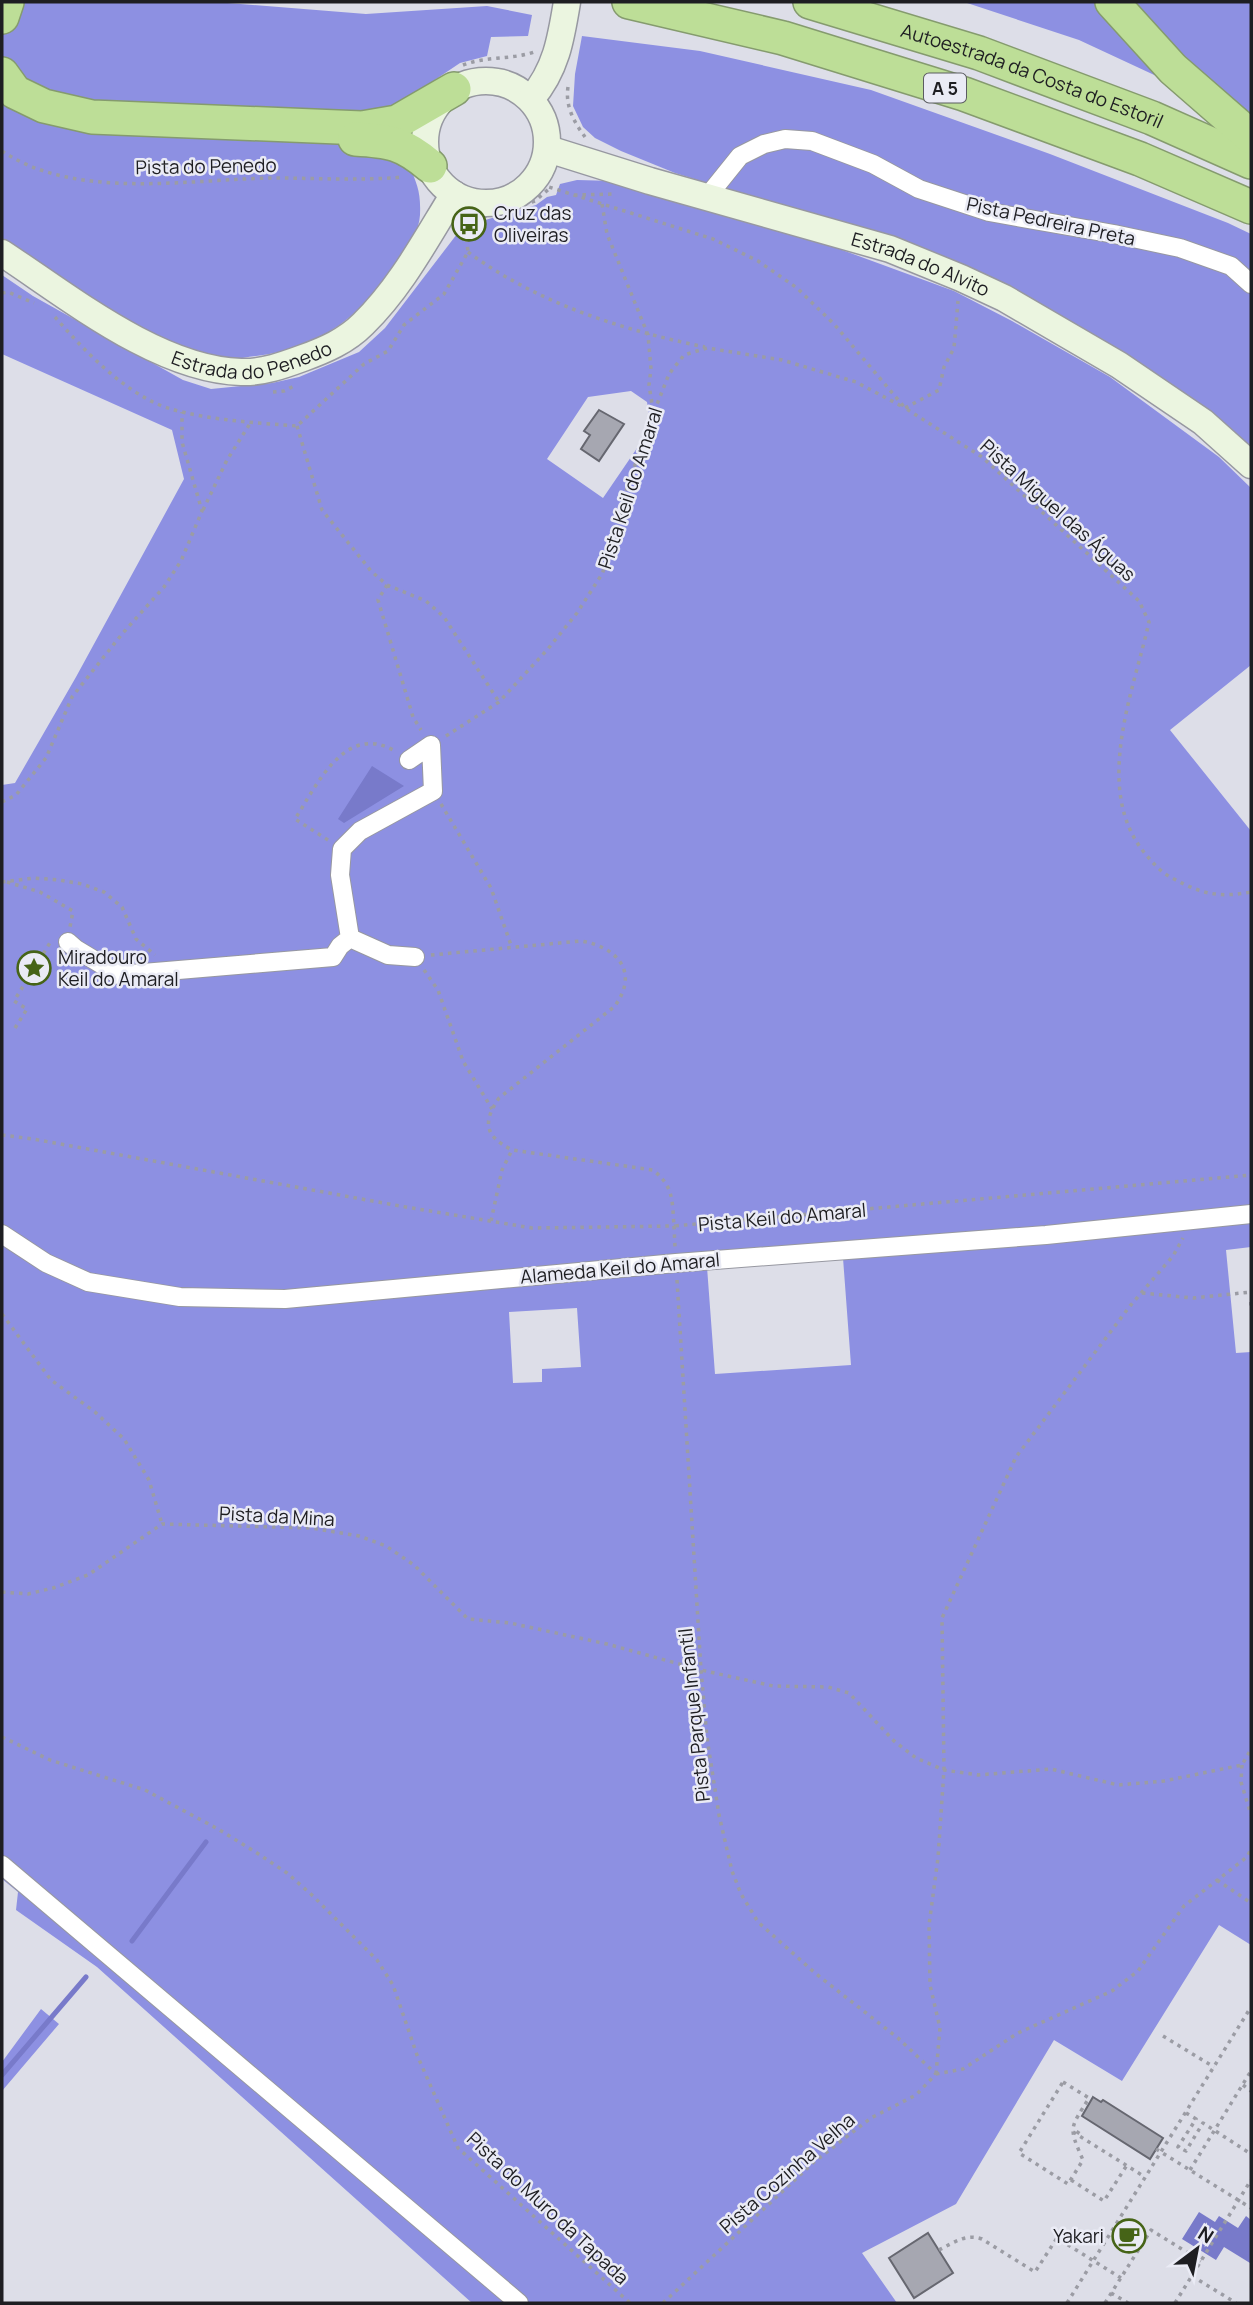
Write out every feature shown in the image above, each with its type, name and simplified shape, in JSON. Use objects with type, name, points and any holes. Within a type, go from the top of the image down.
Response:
[{"type":"highway","points":[[2,17],[7,2]]},
{"type":"highway","name":"Autoestrada da Costa do Estoril","points":[[629,2],[783,38],[964,94],[1140,159],[1251,207]]},
{"type":"highway","name":"Autoestrada da Costa do Estoril","points":[[810,2],[979,53],[1152,118],[1251,162]]},
{"type":"highway","points":[[1112,2],[1173,69],[1251,137]]},
{"type":"highway","points":[[2,74],[15,92],[44,106],[92,117],[362,128],[397,122],[454,89]]},
{"type":"highway","points":[[2,95],[42,114],[89,125],[368,139],[399,144],[410,149],[417,171]]},
{"type":"street","points":[[531,99],[546,79],[560,46],[567,2]]},
{"type":"street","points":[[488,80],[511,86],[531,99],[543,117],[546,128],[548,149],[540,172],[541,185],[502,202],[477,202],[454,194],[438,180],[417,171],[430,117],[444,97],[454,89],[476,81],[488,80]]},
{"type":"street","name":"Pista Pedreira Preta","points":[[707,197],[740,156],[764,144],[785,139],[812,141],[873,164],[919,188],[989,212],[1114,233],[1180,248],[1231,266],[1251,284]]},
{"type":"street","name":"Estrada do Alvito","points":[[548,149],[890,249],[993,293],[1119,365],[1203,422],[1251,465]]},
{"type":"street","name":"Estrada do Penedo","points":[[2,253],[134,338],[172,358],[242,372],[280,367],[319,352],[341,341],[362,325],[398,283],[454,194]]},
{"type":"street","points":[[408,760],[431,745]]},
{"type":"street","points":[[350,938],[340,875],[342,849],[360,831],[433,791],[431,745]]},
{"type":"street","points":[[350,938],[388,955],[415,957]]},
{"type":"street","points":[[68,942],[119,975],[333,957],[340,946],[350,938]]},
{"type":"street","name":"Alameda Keil do Amaral","points":[[2,1234],[46,1263],[88,1282],[180,1297],[285,1299],[676,1263],[1046,1235],[1251,1214]]},
{"type":"street","points":[[2,1865],[519,2303]]},
{"type":"path","points":[[568,81],[568,104],[574,121],[586,139]]},
{"type":"path","name":"Pista do Penedo","points":[[2,151],[32,168],[68,178],[94,181],[178,182],[417,171]]},
{"type":"path","points":[[457,231],[474,220],[535,201],[541,185]]},
{"type":"path","name":"Pista Miguel das Águas","points":[[541,185],[713,239],[758,261],[797,288],[834,324],[905,408],[982,457],[1139,601],[1149,622],[1127,703],[1119,750],[1124,810],[1133,838],[1163,874],[1192,889],[1218,896],[1251,892]]},
{"type":"path","points":[[572,195],[623,195]]},
{"type":"path","points":[[602,204],[607,234],[648,335],[651,369],[649,385],[653,412]]},
{"type":"path","points":[[468,252],[526,289],[608,322],[648,335],[707,348],[782,360],[856,382],[905,408],[939,390],[944,367],[954,348],[958,301]]},
{"type":"path","points":[[946,297],[970,306]]},
{"type":"path","name":"Pista Keil do Amaral","points":[[431,745],[499,702],[562,632],[602,574],[616,538],[631,475],[652,431],[653,412],[669,374],[684,355],[707,348]]},
{"type":"path","points":[[272,392],[284,391],[307,379]]},
{"type":"path","points":[[182,412],[182,442],[202,511]]},
{"type":"path","points":[[2,802],[16,795],[46,758],[72,697],[164,587],[181,561],[227,460],[251,422]]},
{"type":"path","points":[[297,426],[322,510],[371,571],[387,585],[426,601],[444,617],[499,702]]},
{"type":"path","points":[[387,585],[378,600],[412,717],[431,745]]},
{"type":"path","points":[[342,849],[295,819],[334,761],[343,751],[359,745],[374,744],[391,748],[408,760]]},
{"type":"path","points":[[433,791],[491,888],[512,948]]},
{"type":"path","points":[[5,882],[34,878],[59,880],[104,892],[122,907],[136,939],[157,956],[162,972]]},
{"type":"path","points":[[5,882],[40,892],[73,911]]},
{"type":"path","points":[[491,1221],[502,1170],[512,1150],[500,1143],[488,1127],[488,1116],[499,1098],[614,1007],[621,998],[625,975],[621,963],[611,951],[597,944],[580,941],[415,957],[438,990],[463,1061],[492,1109]]},
{"type":"path","points":[[15,1028],[27,1009],[14,1002],[48,944]]},
{"type":"path","points":[[2,1135],[532,1228],[674,1226]]},
{"type":"path","name":"Pista Keil do Amaral","points":[[512,1150],[653,1170],[665,1180],[672,1195],[674,1226],[1013,1200],[1251,1175]]},
{"type":"path","points":[[1193,1221],[1173,1256],[1141,1293],[1016,1457],[942,1618],[944,1770],[938,1858],[929,1925],[930,1985],[940,2028],[936,2074],[962,2069],[1018,2033],[1112,1991],[1138,1971],[1184,1906],[1247,1857],[1251,1849]]},
{"type":"path","name":"Pista Parque Infantil","points":[[676,1263],[707,1738],[719,1815],[732,1871],[741,1894],[758,1922],[815,1973],[898,2038],[936,2074]]},
{"type":"path","points":[[1141,1293],[1193,1298],[1251,1293]]},
{"type":"path","points":[[2,1314],[51,1380],[95,1412],[124,1439],[149,1480],[162,1524],[88,1575],[28,1594],[2,1592]]},
{"type":"path","name":"Pista da Mina","points":[[162,1524],[311,1528],[359,1536],[386,1546],[414,1565],[468,1619],[510,1623],[607,1644],[701,1670],[773,1686],[828,1688],[849,1693],[894,1741],[916,1758],[944,1770],[978,1775],[1051,1769],[1118,1785],[1164,1781],[1242,1765]]},
{"type":"path","name":"Pista do Muro da Tapada","points":[[2,1737],[50,1760],[145,1790],[257,1853],[287,1873],[313,1896],[370,1953],[393,1984],[417,2055],[458,2148],[628,2303]]},
{"type":"path","points":[[1251,1749],[1242,1765],[1241,1782],[1251,1815]]},
{"type":"path","points":[[1217,1880],[1251,1903]]},
{"type":"path","points":[[1067,2303],[1159,2150],[1186,2113],[1251,2007]]},
{"type":"path","points":[[1163,2036],[1214,2067]]},
{"type":"path","points":[[1190,2170],[1251,2071]]},
{"type":"path","name":"Pista Cozinha Velha","points":[[663,2303],[834,2145],[871,2118],[916,2095],[936,2074]]},
{"type":"path","points":[[1063,2082],[1089,2098],[1071,2131],[1083,2160],[1068,2184],[1019,2152],[1063,2082]]},
{"type":"path","points":[[1242,2085],[1251,2091]]},
{"type":"path","points":[[1186,2113],[1196,2119],[1178,2147],[1186,2151],[1203,2123],[1251,2154]]},
{"type":"path","points":[[1077,2134],[1081,2128]]},
{"type":"path","points":[[1071,2131],[1145,2177]]},
{"type":"path","points":[[1159,2150],[1251,2208]]},
{"type":"path","points":[[1070,2180],[1104,2201],[1127,2165]]},
{"type":"path","points":[[1175,2303],[1251,2180]]},
{"type":"path","points":[[1105,2303],[1151,2230],[1201,2261]]},
{"type":"path","points":[[939,2250],[967,2236],[974,2236],[1035,2272],[1057,2238],[1121,2278]]},
{"type":"path","points":[[1192,2276],[1236,2303]]},
{"type":"path","points":[[1111,2293],[1128,2303]]},
{"type":"shaded area","points":[[2,2],[215,2],[366,14],[487,6],[532,15],[528,36],[491,37],[487,56],[460,63],[393,108],[418,188],[420,215],[418,227],[410,243],[372,295],[340,325],[302,345],[280,352],[225,359],[199,353],[140,327],[80,291],[2,238]]},
{"type":"shaded area","points":[[964,2],[1251,2],[1251,120],[1079,40]]},
{"type":"shaded area","points":[[582,36],[700,51],[871,90],[1050,154],[1251,234],[1251,452],[1163,380],[755,198],[675,173],[595,138],[583,127],[573,106]]},
{"type":"shaded area","points":[[577,180],[614,181],[804,236],[954,291],[1110,377],[1219,457],[1251,488],[1251,665],[1170,730],[1251,831],[1251,1247],[1226,1250],[1236,1353],[1251,1352],[1251,1945],[1219,1925],[1122,2081],[1054,2040],[956,2204],[862,2253],[897,2303],[472,2303],[97,1967],[16,1910],[18,1892],[2,1879],[2,785],[15,783],[184,479],[172,430],[2,354],[2,275],[33,296],[183,380],[211,389],[272,383],[299,377],[359,352],[385,328],[457,234],[475,223],[536,205],[547,197],[556,195],[560,184]],"holes":[[[631,391],[647,402],[649,414],[646,435],[603,498],[547,459],[588,397]],[[843,1258],[851,1365],[715,1374],[707,1267]],[[577,1308],[581,1367],[542,1369],[542,1382],[513,1383],[509,1312]]]},
{"type":"shaded area","points":[[372,766],[404,786],[344,823],[338,819]]},
{"type":"shaded area","points":[[41,2009],[59,2024],[2,2091],[2,2062]]},
{"type":"shaded area","points":[[1199,2212],[1215,2222],[1219,2216],[1238,2228],[1246,2216],[1251,2220],[1250,2263],[1224,2247],[1216,2260],[1182,2239]]},
{"type":"building","points":[[599,410],[624,424],[599,461],[581,449],[590,435],[584,431]]},
{"type":"building","points":[[1093,2097],[1101,2102],[1103,2100],[1163,2138],[1150,2159],[1082,2116]]},
{"type":"building","points":[[928,2233],[953,2273],[914,2298],[889,2258]]},
{"type":"waterway","points":[[132,1941],[206,1842]]},
{"type":"waterway","points":[[2,2075],[86,1977]]},
{"type":"place","name":"Cruz das Oliveiras","points":[[469,224]]},
{"type":"place","name":"Miradouro Keil do Amaral","points":[[34,968]]},
{"type":"place","name":"Yakari","points":[[1129,2236]]}]
